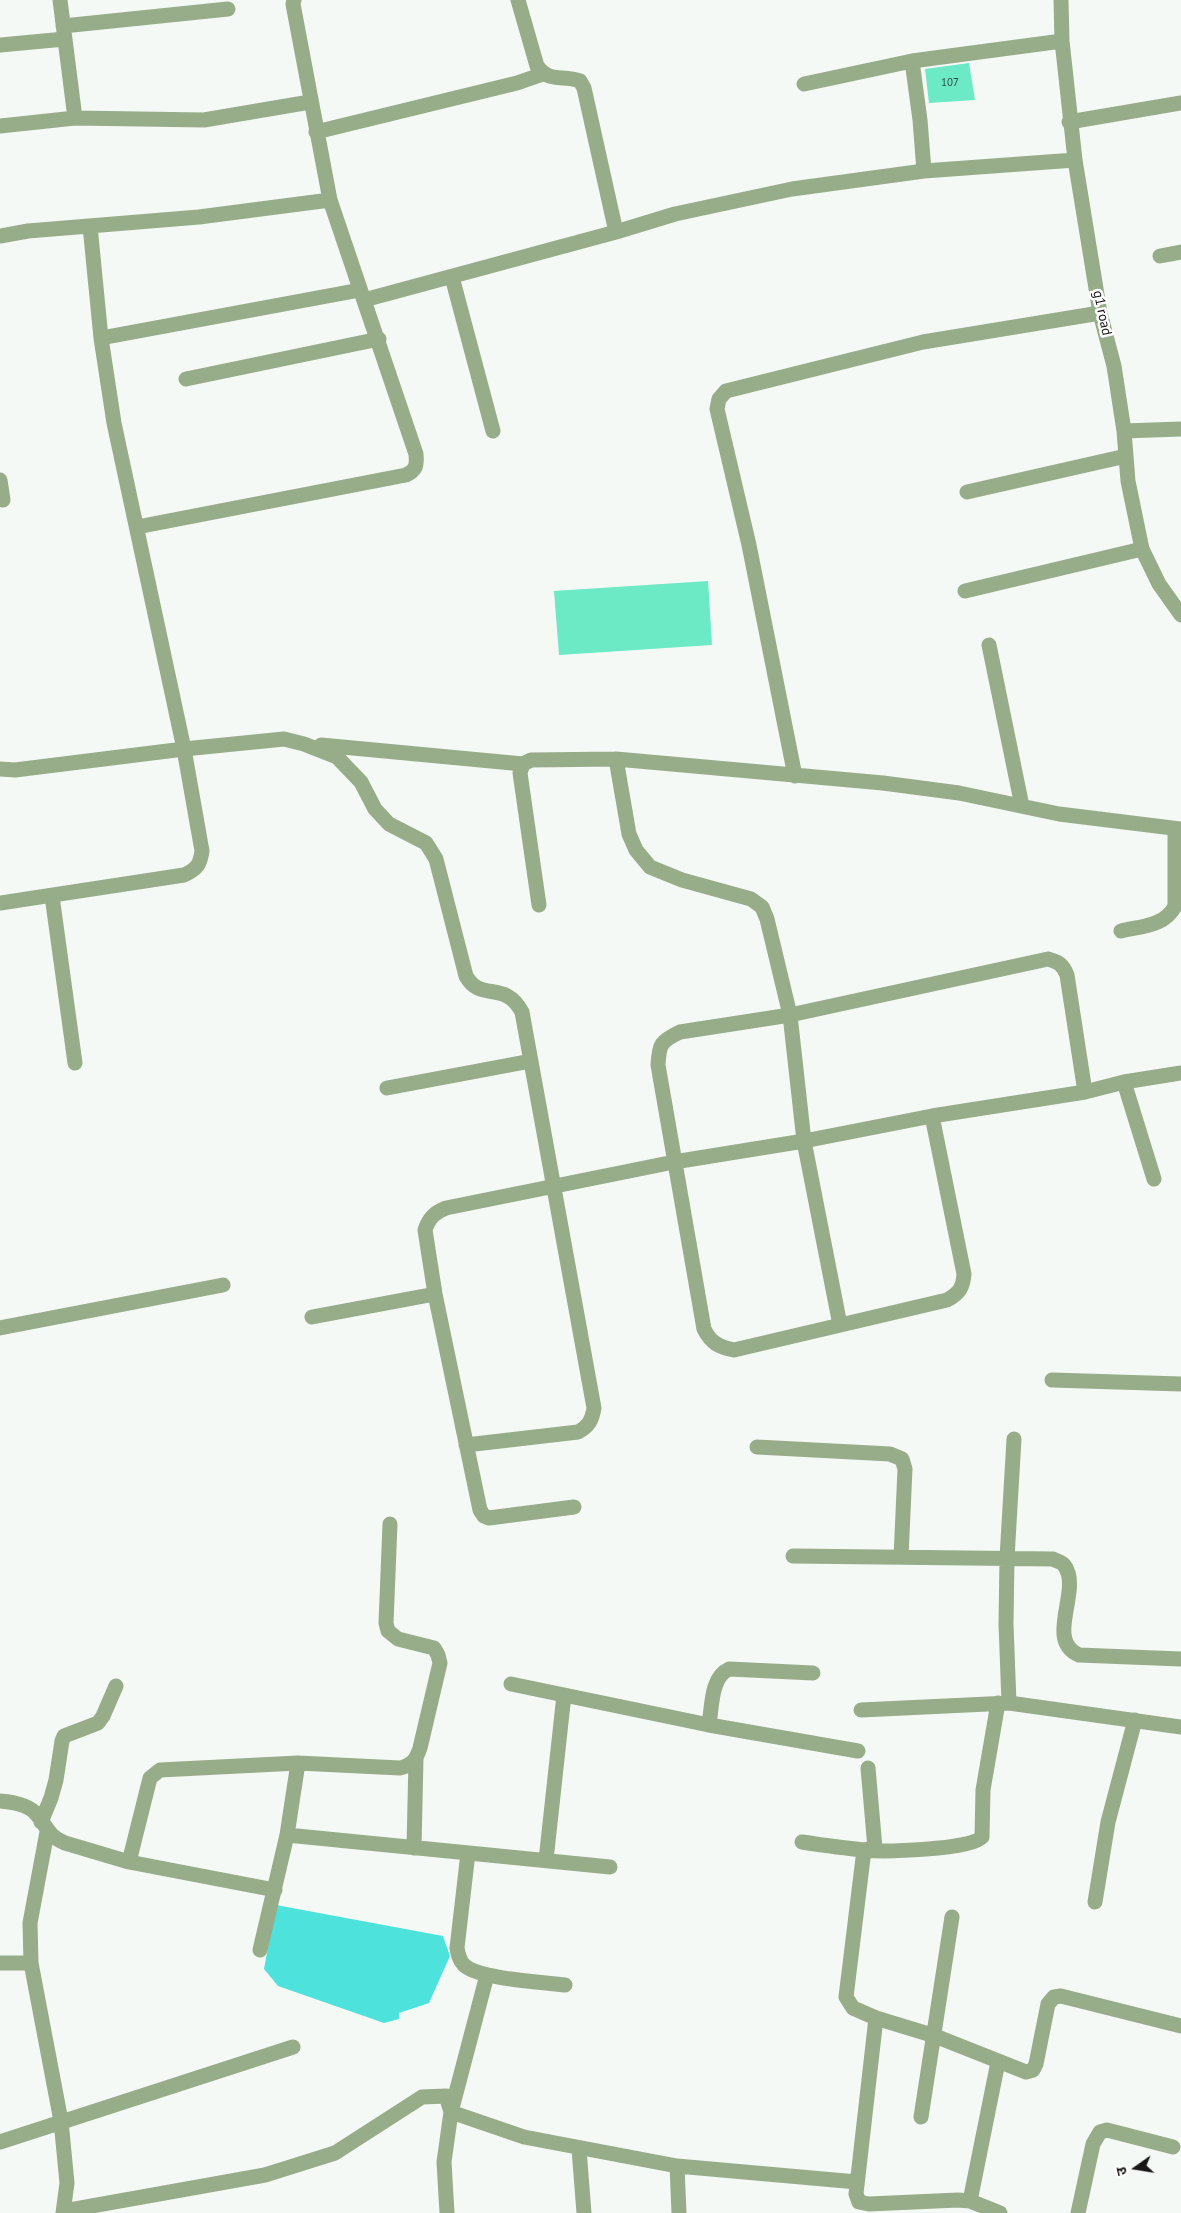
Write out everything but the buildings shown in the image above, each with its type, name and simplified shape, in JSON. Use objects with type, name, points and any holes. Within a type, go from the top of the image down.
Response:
[{"type":"street","points":[[60,0],[74,118]]},
{"type":"street","points":[[137,527],[406,475],[414,471],[417,466],[416,454],[379,340],[330,200],[292,4],[294,0]]},
{"type":"street","points":[[518,0],[537,66],[543,74],[551,78],[574,78],[580,81],[584,88],[616,232]]},
{"type":"street","name":"g1 road","points":[[1061,0],[1062,41],[1074,160],[1100,313],[1114,366],[1124,431],[1128,481],[1142,549],[1159,584],[1181,615]]},
{"type":"street","points":[[0,45],[64,32],[228,9]]},
{"type":"street","points":[[804,84],[912,61],[1062,41]]},
{"type":"street","points":[[912,61],[920,120],[924,171]]},
{"type":"street","points":[[316,132],[517,83],[543,74]]},
{"type":"street","points":[[0,126],[74,118],[204,120],[310,102]]},
{"type":"street","points":[[1069,122],[1181,102]]},
{"type":"street","points":[[102,338],[362,295],[452,277],[675,214],[792,189],[924,171],[1074,160]]},
{"type":"street","points":[[0,236],[28,231],[199,217],[330,200]]},
{"type":"street","points":[[0,903],[184,875],[195,870],[200,864],[202,851],[184,749],[114,424],[102,338],[90,226]]},
{"type":"street","points":[[1160,256],[1181,252]]},
{"type":"street","points":[[452,277],[493,431]]},
{"type":"street","points":[[795,776],[749,546],[717,409],[720,399],[726,391],[923,342],[1100,313]]},
{"type":"street","points":[[186,379],[379,340]]},
{"type":"street","points":[[1124,431],[1181,429]]},
{"type":"street","points":[[967,492],[1126,456]]},
{"type":"street","points":[[0,480],[2,500]]},
{"type":"street","points":[[965,591],[1142,549]]},
{"type":"street","points":[[989,645],[1022,806]]},
{"type":"street","points":[[0,769],[15,770],[184,749],[284,739],[304,744],[337,757],[361,782],[375,810],[389,824],[426,843],[436,859],[466,976],[471,986],[505,994],[516,1002],[522,1012],[594,1408],[592,1419],[586,1427],[578,1432],[466,1445]]},
{"type":"street","points":[[304,744],[523,764],[531,760],[616,759],[893,784],[959,793],[1059,814],[1178,829],[1175,906],[1171,915],[1160,922],[1121,931]]},
{"type":"street","points":[[616,759],[629,834],[636,850],[650,867],[682,880],[751,899],[762,907],[767,919],[790,1015],[804,1141],[840,1325]]},
{"type":"street","points":[[523,764],[520,773],[539,905]]},
{"type":"street","points":[[52,896],[75,1063]]},
{"type":"street","points":[[932,1116],[964,1274],[963,1287],[956,1295],[947,1300],[734,1350],[721,1348],[709,1340],[704,1329],[658,1065],[659,1049],[665,1039],[680,1032],[790,1015],[1048,959],[1057,961],[1063,966],[1067,975],[1085,1092]]},
{"type":"street","points":[[387,1088],[531,1061]]},
{"type":"street","points":[[574,1507],[489,1518],[484,1516],[480,1510],[435,1294],[425,1230],[428,1220],[436,1213],[446,1208],[674,1162],[804,1141],[932,1116],[1085,1092],[1124,1082],[1181,1073]]},
{"type":"street","points":[[1124,1082],[1154,1179]]},
{"type":"street","points":[[0,1328],[223,1286]]},
{"type":"street","points":[[312,1317],[435,1294]]},
{"type":"street","points":[[1052,1380],[1181,1384]]},
{"type":"street","points":[[802,1842],[885,1852],[954,1846],[971,1843],[982,1837],[983,1790],[1004,1703],[1007,1558],[1014,1439]]},
{"type":"street","points":[[757,1446],[890,1454],[902,1459],[905,1469],[901,1557]]},
{"type":"street","points":[[129,1862],[150,1778],[160,1770],[298,1763],[400,1768],[410,1765],[416,1758],[440,1663],[434,1648],[398,1639],[388,1631],[390,1524]]},
{"type":"street","points":[[793,1556],[1053,1559],[1063,1564],[1069,1582],[1065,1642],[1072,1652],[1079,1656],[1181,1659]]},
{"type":"street","points":[[709,1725],[717,1679],[722,1672],[729,1669],[813,1673]]},
{"type":"street","points":[[511,1684],[709,1725],[858,1751]]},
{"type":"street","points":[[116,1686],[98,1723],[90,1728],[71,1732],[64,1736],[62,1741],[54,1789],[44,1827],[30,1923],[31,1963],[61,2121],[67,2184],[64,2212],[265,2175],[335,2153],[422,2097],[446,2096],[451,2112]]},
{"type":"street","points":[[546,1860],[564,1695]]},
{"type":"street","points":[[861,1710],[1004,1703],[1181,1727]]},
{"type":"street","points":[[1095,1902],[1108,1822],[1135,1720]]},
{"type":"street","points":[[414,1848],[416,1758]]},
{"type":"street","points":[[260,1950],[287,1835],[298,1763]]},
{"type":"street","points":[[864,1850],[876,1848],[868,1768]]},
{"type":"street","points":[[0,1801],[23,1806],[36,1813],[44,1827],[55,1839],[65,1843],[129,1862],[275,1890]]},
{"type":"street","points":[[287,1835],[610,1866]]},
{"type":"street","points":[[864,1850],[846,1997],[854,2008],[876,2018],[935,2036],[1026,2072],[1033,2070],[1036,2064],[1048,2004],[1054,1997],[1061,1996],[1181,2026]]},
{"type":"street","points":[[468,1852],[456,1948],[459,1958],[465,1966],[487,1976],[566,1985]]},
{"type":"street","points":[[921,2117],[952,1917]]},
{"type":"street","points":[[0,1963],[31,1963]]},
{"type":"street","points":[[447,2213],[444,2162],[451,2112],[487,1976]]},
{"type":"street","points":[[876,2018],[857,2182],[856,2194],[859,2202],[940,2207],[970,2201],[1000,2213]]},
{"type":"street","points":[[0,2142],[293,2047]]},
{"type":"street","points":[[970,2201],[998,2062]]},
{"type":"street","points":[[451,2112],[524,2137],[579,2149],[677,2166],[857,2182]]},
{"type":"street","points":[[1078,2213],[1094,2144],[1100,2132],[1108,2130],[1173,2147]]},
{"type":"street","points":[[579,2149],[584,2213]]},
{"type":"street","points":[[677,2166],[678,2213]]},
{"type":"water","points":[[276,1905],[443,1936],[450,1956],[429,2003],[399,2013],[399,2019],[384,2023],[278,1986],[264,1969]]}]
